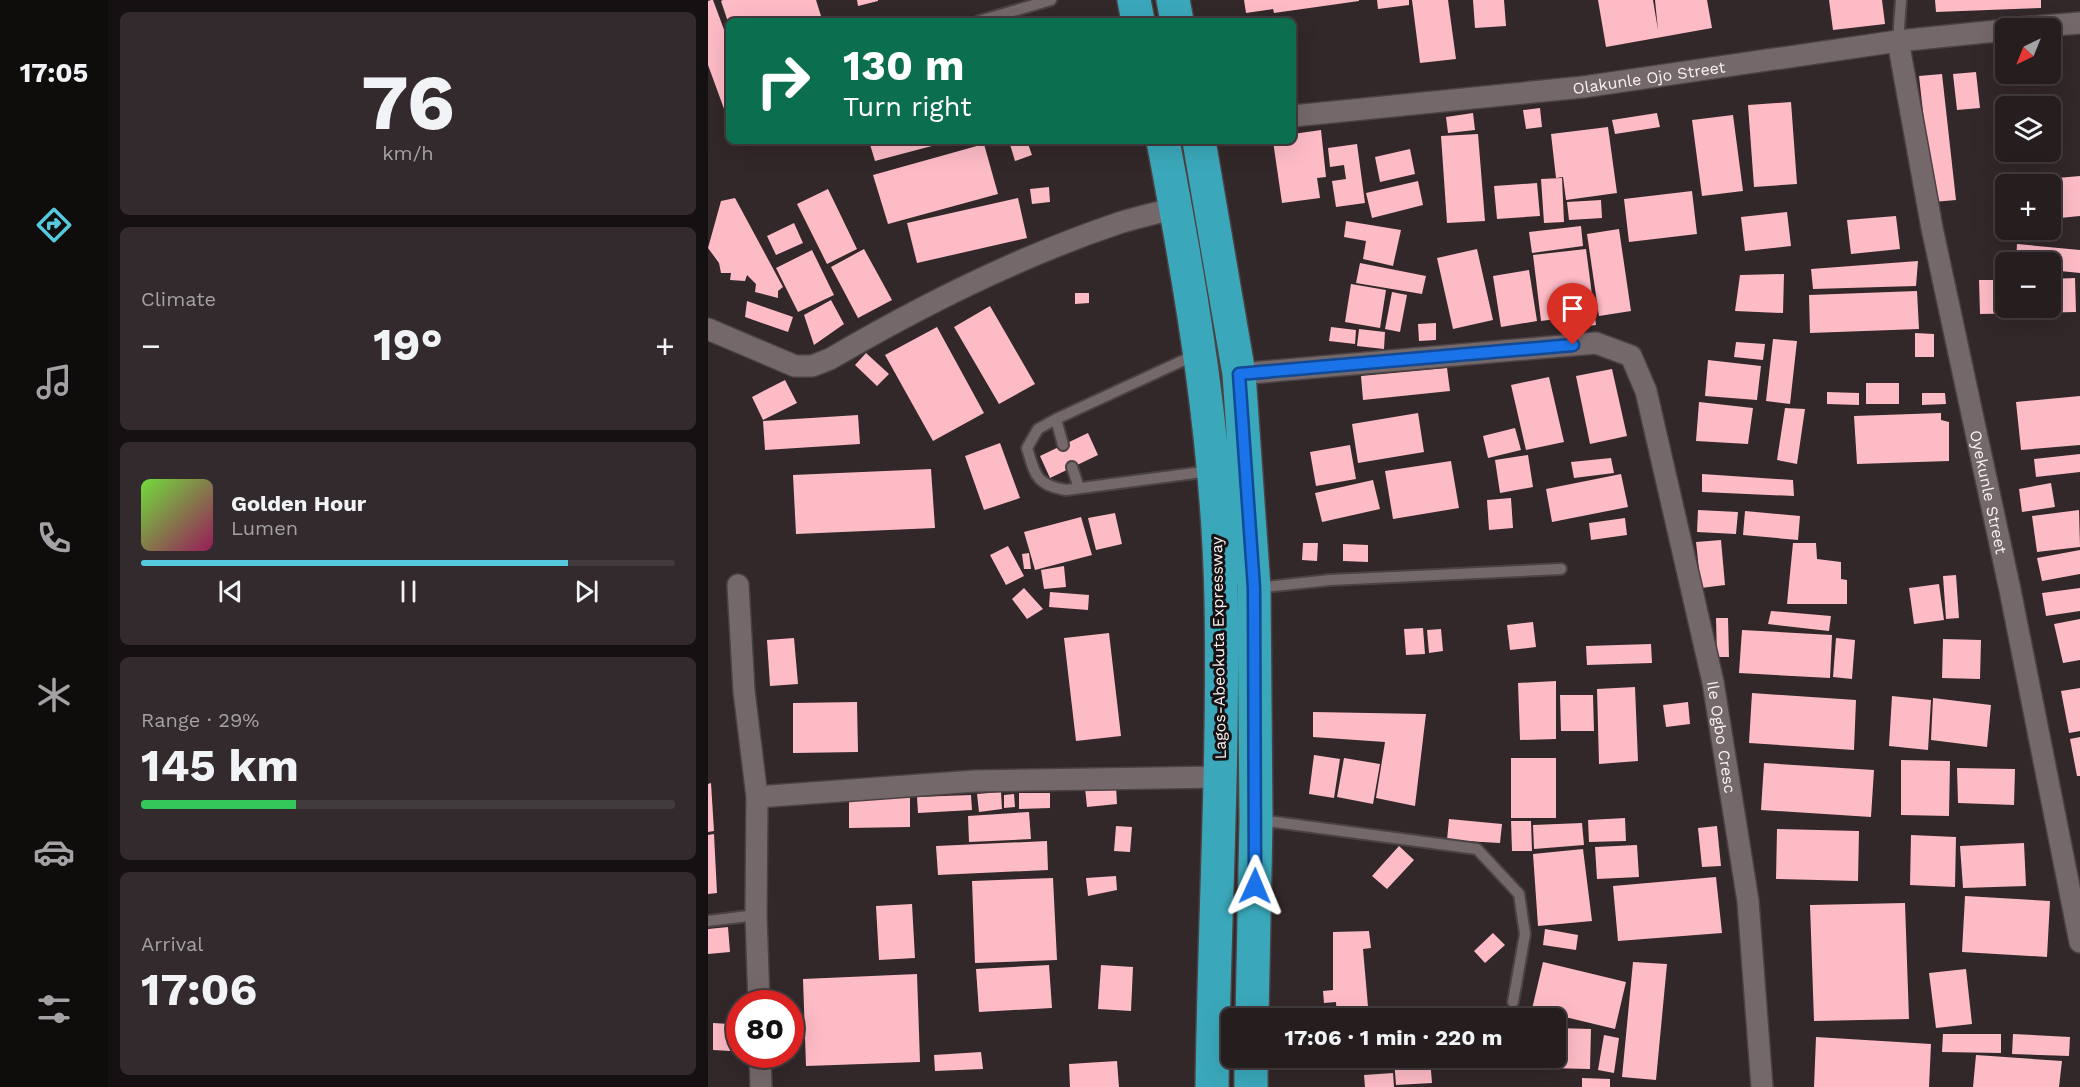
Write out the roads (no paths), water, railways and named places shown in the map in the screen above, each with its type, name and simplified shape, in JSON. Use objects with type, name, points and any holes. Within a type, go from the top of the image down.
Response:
[{"type":"highway","points":[[1134,0],[1137,18]]},
{"type":"highway","points":[[1173,0],[1176,18]]},
{"type":"highway","name":"Lagos-Abeokuta Expressway","points":[[1165,144],[1209,420],[1221,598],[1220,777],[1212,1087]]},
{"type":"highway","name":"Lagos-Abeokuta Expressway","points":[[1200,144],[1239,374],[1254,588],[1256,820],[1252,1008]]},
{"type":"highway","points":[[1251,1068],[1251,1087]]},
{"type":"street","points":[[2061,24],[2080,22]]},
{"type":"street","name":"Olakunle Ojo Street","points":[[1296,116],[1583,87],[1898,41],[1995,31]]},
{"type":"street","name":"Oyekunle Street","points":[[1898,41],[1932,228],[2010,590],[2080,942]]},
{"type":"street","points":[[708,329],[795,366],[812,366],[830,359],[943,297],[1037,253],[1120,223],[1176,208]]},
{"type":"street","name":"Ile Ogbo Cresc","points":[[1239,374],[1596,343],[1631,356],[1646,391],[1713,682],[1748,902],[1762,1087]]},
{"type":"street","points":[[738,585],[744,691],[757,797],[756,915],[759,990]]},
{"type":"street","points":[[757,797],[975,781],[1220,777]]},
{"type":"street","points":[[760,1068],[761,1087]]},
{"type":"lane","points":[[989,18],[1051,0]]},
{"type":"lane","points":[[1898,41],[1901,0]]},
{"type":"lane","points":[[1199,354],[1056,419],[1038,429],[1027,448],[1034,473],[1048,487],[1066,490],[1213,471]]},
{"type":"lane","points":[[1056,419],[1063,445]]},
{"type":"lane","points":[[1072,467],[1079,488]]},
{"type":"lane","points":[[1254,588],[1330,580],[1561,569]]},
{"type":"lane","points":[[1256,820],[1476,849],[1519,894],[1525,934],[1513,1002]]},
{"type":"lane","points":[[708,921],[756,915]]}]
